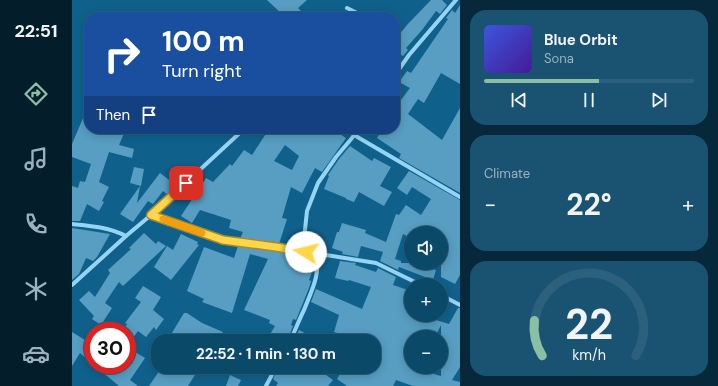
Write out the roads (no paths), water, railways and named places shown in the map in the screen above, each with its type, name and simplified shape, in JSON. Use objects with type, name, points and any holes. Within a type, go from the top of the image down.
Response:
[{"type":"street","points":[[400,68],[409,55],[456,0]]},
{"type":"street","points":[[347,8],[355,12]]},
{"type":"street","points":[[72,285],[239,134]]},
{"type":"street","points":[[306,252],[304,239],[307,211],[318,183],[354,135],[460,197]]},
{"type":"street","points":[[151,215],[223,240],[376,263],[407,278]]},
{"type":"street","points":[[72,224],[98,226],[119,232],[126,236]]},
{"type":"street","points":[[293,334],[313,289],[318,260],[315,253]]},
{"type":"street","points":[[448,299],[460,305]]},
{"type":"street","points":[[266,386],[272,374]]}]
